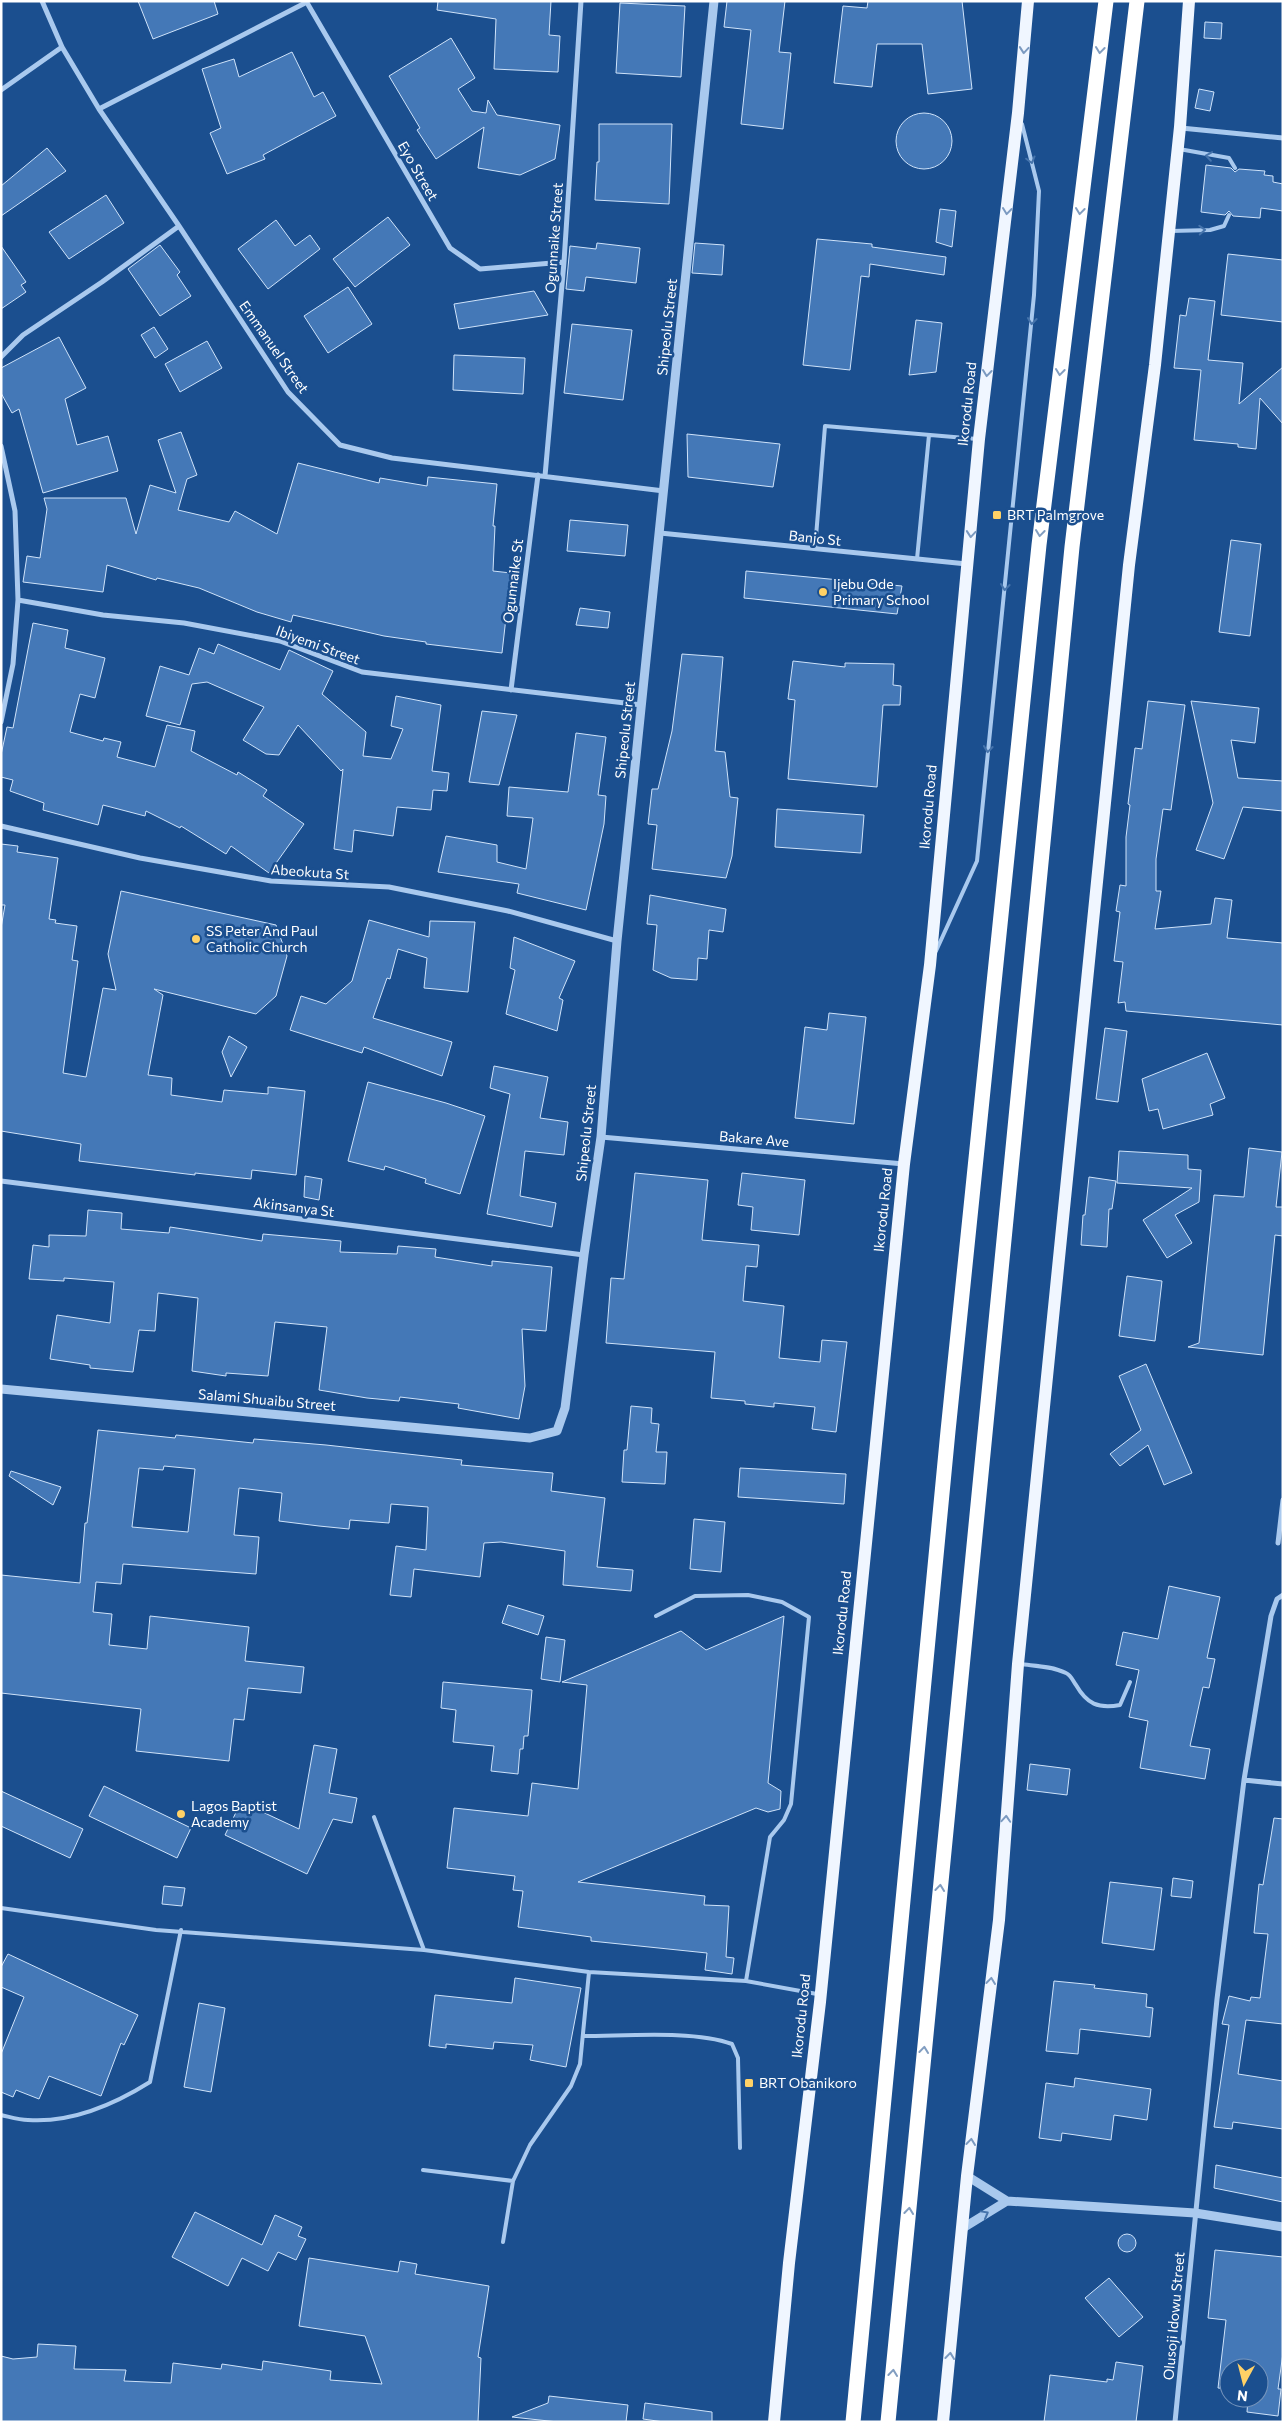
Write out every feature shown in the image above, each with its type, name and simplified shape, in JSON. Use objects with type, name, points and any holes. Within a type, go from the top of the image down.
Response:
[{"type":"highway","points":[[853,2422],[947,1441],[1039,545],[1106,1]]},
{"type":"highway","points":[[888,2422],[1072,547],[1137,1]]},
{"type":"main road","name":"Ikorodu Road","points":[[774,2422],[820,1994],[904,1164],[930,965],[979,439],[1018,113],[1028,1]]},
{"type":"main road","points":[[943,2422],[967,2176],[999,1920],[1018,1664],[1129,565],[1155,365],[1180,128],[1189,1]]},
{"type":"street","name":"Emmanuel Street","points":[[42,1],[62,47],[99,109],[179,226],[288,392],[340,445],[392,458],[664,491]]},
{"type":"street","name":"Ogunnaike Street","points":[[545,476],[564,262],[581,1]]},
{"type":"street","name":"Shipeolu Street","points":[[530,1438],[557,1431],[566,1408],[584,1255],[602,1137],[617,941],[714,1]]},
{"type":"street","points":[[99,109],[306,2]]},
{"type":"street","name":"Eyo Street","points":[[306,2],[450,248],[480,269],[564,262]]},
{"type":"street","points":[[1,90],[62,47]]},
{"type":"street","points":[[1180,128],[1283,138]]},
{"type":"street","points":[[1,357],[23,334],[102,282],[179,226]]},
{"type":"street","points":[[1,446],[15,511],[18,600],[13,664],[1,722]]},
{"type":"street","name":"Ogunnaike St","points":[[511,690],[538,476]]},
{"type":"street","name":"Banjo St","points":[[660,533],[968,564]]},
{"type":"street","name":"Ibiyemi Street","points":[[18,600],[103,614],[184,623],[280,641],[362,672],[642,706]]},
{"type":"street","name":"Abeokuta St","points":[[1,826],[140,858],[271,881],[389,887],[508,911],[617,941]]},
{"type":"street","name":"Bakare Ave","points":[[602,1137],[904,1164]]},
{"type":"street","name":"Akinsanya St","points":[[1,1181],[584,1255]]},
{"type":"street","name":"Salami Shuaibu Street","points":[[1,1389],[530,1438]]},
{"type":"street","points":[[1278,1543],[1283,1500]]},
{"type":"street","name":"Olusoji Idowu Street","points":[[1175,2422],[1217,1999],[1244,1780],[1271,1616],[1277,1599],[1283,1595]]},
{"type":"street","points":[[1244,1780],[1283,1784]]},
{"type":"street","points":[[967,2176],[1007,2201],[1195,2213],[1283,2227]]},
{"type":"street","points":[[963,2228],[1007,2201]]},
{"type":"lane","points":[[930,965],[977,861],[1034,295],[1039,192],[1018,113]]},
{"type":"lane","points":[[1177,149],[1228,158],[1235,168]]},
{"type":"lane","points":[[1169,231],[1210,230],[1224,226],[1228,215]]},
{"type":"lane","points":[[815,549],[825,426],[979,439]]},
{"type":"lane","points":[[917,560],[929,435]]},
{"type":"lane","points":[[656,1616],[695,1596],[748,1595],[782,1602],[809,1617],[791,1804],[784,1820],[770,1837],[746,1981]]},
{"type":"lane","points":[[1018,1664],[1052,1668],[1068,1674],[1081,1694],[1092,1704],[1106,1708],[1120,1705],[1130,1682]]},
{"type":"lane","points":[[374,1817],[424,1950]]},
{"type":"lane","points":[[1,1908],[156,1930],[181,1930],[424,1950],[589,1972],[746,1981],[820,1994]]},
{"type":"lane","points":[[1,2115],[29,2120],[72,2116],[121,2100],[150,2082],[181,1930]]},
{"type":"lane","points":[[503,2242],[514,2181],[530,2145],[571,2086],[580,2064],[589,1972]]},
{"type":"lane","points":[[583,2036],[716,2038],[732,2044],[738,2058],[740,2148]]},
{"type":"lane","points":[[423,2170],[514,2181]]},
{"type":"building","points":[[138,1],[214,1],[218,14],[153,39]]},
{"type":"building","points":[[438,1],[551,1],[549,35],[560,36],[558,72],[494,69],[496,19],[437,10]]},
{"type":"building","points":[[727,1],[785,1],[779,52],[791,53],[783,129],[741,124],[751,30],[724,27]]},
{"type":"building","points":[[868,1],[962,1],[972,89],[928,94],[922,44],[877,44],[872,87],[834,83],[843,6],[867,8]]},
{"type":"building","points":[[620,3],[685,6],[681,77],[616,73]]},
{"type":"building","points":[[1205,22],[1222,23],[1221,39],[1204,38]]},
{"type":"building","points":[[451,38],[475,78],[458,89],[472,111],[486,113],[488,100],[497,115],[560,125],[555,159],[520,175],[478,168],[484,127],[436,159],[417,130],[420,128],[389,76]]},
{"type":"building","points":[[292,52],[314,97],[323,92],[336,116],[263,155],[265,159],[227,174],[210,133],[221,128],[202,69],[234,59],[239,77]]},
{"type":"building","points":[[1199,89],[1214,92],[1210,111],[1195,108]]},
{"type":"building","points":[[924,113],[935,115],[944,121],[950,130],[952,141],[950,152],[944,161],[935,167],[924,169],[913,167],[904,161],[898,152],[896,141],[898,130],[904,121],[913,115]]},
{"type":"building","points":[[599,124],[672,124],[669,204],[595,200],[597,162],[599,162]]},
{"type":"building","points":[[47,148],[66,171],[1,216],[1,186]]},
{"type":"building","points":[[1206,165],[1231,168],[1235,172],[1239,169],[1265,171],[1264,175],[1273,176],[1273,182],[1283,184],[1283,211],[1261,208],[1260,218],[1233,216],[1229,211],[1225,215],[1201,212]]},
{"type":"building","points":[[106,195],[124,223],[69,259],[49,232]]},
{"type":"building","points":[[940,209],[956,211],[952,247],[936,242]]},
{"type":"building","points":[[388,217],[410,245],[355,287],[333,259]]},
{"type":"building","points":[[276,220],[295,246],[310,235],[320,249],[268,289],[238,249]]},
{"type":"building","points":[[817,239],[872,244],[872,247],[946,257],[944,275],[870,264],[869,277],[861,276],[850,370],[803,365]]},
{"type":"building","points":[[597,243],[640,248],[636,283],[586,277],[584,291],[566,289],[570,246],[596,249]]},
{"type":"building","points":[[695,243],[724,245],[722,275],[692,273]]},
{"type":"building","points":[[160,245],[180,272],[177,275],[191,296],[160,316],[128,269]]},
{"type":"building","points":[[1,246],[26,282],[21,285],[26,292],[1,309]]},
{"type":"building","points":[[1228,254],[1283,260],[1283,322],[1221,315]]},
{"type":"building","points":[[348,287],[372,324],[328,353],[304,316]]},
{"type":"building","points":[[534,291],[548,315],[459,329],[454,304]]},
{"type":"building","points":[[1189,298],[1215,301],[1208,360],[1243,363],[1239,404],[1283,367],[1283,424],[1260,398],[1256,449],[1238,447],[1238,444],[1194,440],[1201,370],[1174,368],[1180,315],[1186,316]]},
{"type":"building","points":[[916,320],[942,323],[936,372],[909,375]]},
{"type":"building","points":[[572,324],[632,330],[623,400],[564,393]]},
{"type":"building","points":[[154,327],[168,349],[155,358],[141,335]]},
{"type":"building","points":[[59,337],[86,388],[65,399],[77,445],[108,436],[118,471],[43,493],[19,409],[12,413],[1,393],[1,368]]},
{"type":"building","points":[[207,341],[222,368],[180,392],[165,364]]},
{"type":"building","points":[[454,355],[525,358],[523,394],[453,390]]},
{"type":"building","points":[[181,432],[197,475],[187,479],[178,510],[229,522],[235,511],[277,534],[298,463],[379,483],[380,478],[427,486],[428,477],[497,484],[493,526],[495,526],[493,571],[511,573],[502,653],[426,644],[426,642],[384,636],[293,615],[291,622],[257,612],[199,588],[157,578],[156,580],[107,565],[103,592],[23,582],[27,556],[40,558],[47,509],[44,498],[126,498],[136,534],[150,485],[176,493],[158,440]]},
{"type":"building","points":[[687,434],[780,444],[773,487],[688,477]]},
{"type":"building","points":[[570,520],[628,525],[625,556],[567,551]]},
{"type":"building","points":[[1231,540],[1261,544],[1250,636],[1219,632]]},
{"type":"building","name":"Ijebu Ode Primary School","points":[[746,571],[902,586],[897,614],[744,598]]},
{"type":"building","points":[[580,608],[610,612],[608,628],[576,625]]},
{"type":"building","points":[[33,623],[68,630],[65,648],[105,658],[95,698],[80,694],[70,732],[103,741],[104,738],[121,742],[117,757],[155,767],[167,725],[195,731],[191,751],[237,775],[238,772],[267,790],[263,796],[304,824],[269,873],[231,846],[226,854],[181,826],[180,828],[146,811],[145,816],[103,805],[98,825],[43,810],[44,803],[10,791],[13,780],[1,777],[1,755],[7,727],[13,728]]},
{"type":"building","points":[[218,644],[280,670],[289,650],[333,671],[322,694],[366,732],[363,756],[391,759],[403,729],[391,726],[396,696],[441,705],[432,771],[449,773],[447,791],[433,790],[431,810],[397,807],[393,836],[354,830],[352,852],[334,849],[343,769],[341,771],[298,725],[279,755],[266,754],[243,740],[264,707],[207,682],[192,684],[180,725],[146,716],[160,666],[189,675],[199,648],[214,654]]},
{"type":"building","points":[[682,654],[723,657],[715,751],[725,752],[730,797],[738,798],[732,856],[726,878],[652,869],[657,825],[648,824],[652,789],[658,789],[672,731]]},
{"type":"building","points":[[793,661],[845,667],[845,663],[894,664],[893,685],[901,686],[900,705],[883,705],[877,787],[788,779],[795,700],[788,699]]},
{"type":"building","points":[[1148,701],[1185,705],[1171,810],[1163,809],[1156,859],[1156,891],[1161,891],[1155,929],[1211,924],[1215,898],[1232,900],[1227,938],[1283,943],[1283,1025],[1126,1011],[1125,1002],[1118,1003],[1123,962],[1114,961],[1120,912],[1116,911],[1120,885],[1126,886],[1126,837],[1130,805],[1128,804],[1135,748],[1142,749]]},
{"type":"building","points":[[1191,701],[1259,708],[1255,743],[1231,740],[1238,778],[1283,781],[1283,811],[1243,807],[1224,859],[1196,850],[1213,803]]},
{"type":"building","points":[[482,711],[517,715],[499,785],[469,782]]},
{"type":"building","points":[[576,733],[606,737],[598,795],[606,796],[604,824],[586,910],[517,893],[519,884],[438,872],[446,836],[497,845],[497,862],[526,869],[533,818],[507,816],[509,787],[568,792]]},
{"type":"building","points":[[777,809],[864,815],[861,853],[775,847]]},
{"type":"building","points":[[1,844],[18,846],[17,852],[58,858],[49,919],[56,920],[55,923],[77,926],[72,960],[78,961],[63,1073],[86,1077],[103,988],[116,990],[108,954],[121,891],[276,925],[287,956],[276,996],[256,1014],[154,989],[163,995],[148,1075],[172,1078],[171,1095],[222,1102],[224,1090],[268,1094],[268,1087],[305,1091],[296,1175],[252,1170],[251,1179],[195,1173],[195,1175],[79,1161],[81,1144],[1,1131],[1,928],[5,905],[1,905]]},
{"type":"building","points":[[650,895],[726,909],[723,932],[709,930],[707,959],[698,958],[697,980],[671,978],[653,970],[657,925],[647,924]]},
{"type":"building","points":[[369,920],[429,937],[430,921],[475,922],[468,992],[424,988],[427,958],[398,949],[390,979],[387,978],[373,1018],[452,1042],[442,1076],[364,1047],[362,1053],[290,1030],[301,996],[326,1004],[352,981]]},
{"type":"building","points":[[514,937],[575,961],[559,998],[563,1000],[557,1031],[506,1014],[515,970],[510,968]]},
{"type":"building","points":[[829,1013],[866,1017],[854,1124],[795,1118],[805,1027],[827,1030]]},
{"type":"building","points":[[1105,1028],[1127,1031],[1118,1102],[1096,1099]]},
{"type":"building","points":[[229,1036],[247,1047],[231,1077],[222,1052]]},
{"type":"building","points":[[1207,1053],[1225,1098],[1210,1104],[1213,1115],[1163,1129],[1158,1109],[1149,1111],[1142,1079]]},
{"type":"building","points":[[494,1066],[548,1077],[540,1118],[568,1122],[564,1155],[525,1151],[520,1196],[556,1203],[552,1227],[487,1214],[510,1094],[490,1088]]},
{"type":"building","points":[[368,1082],[446,1103],[485,1116],[460,1194],[425,1183],[426,1179],[385,1166],[384,1170],[348,1161]]},
{"type":"building","points":[[1249,1148],[1282,1152],[1276,1207],[1283,1207],[1283,1236],[1275,1235],[1263,1355],[1188,1347],[1199,1343],[1214,1195],[1244,1197]]},
{"type":"building","points":[[1119,1151],[1188,1155],[1188,1169],[1201,1170],[1199,1202],[1175,1215],[1192,1243],[1167,1258],[1143,1220],[1192,1188],[1117,1183]]},
{"type":"building","points":[[635,1173],[708,1180],[702,1240],[759,1245],[757,1267],[746,1266],[743,1301],[784,1306],[779,1358],[820,1362],[822,1340],[847,1342],[836,1432],[812,1429],[815,1407],[774,1403],[774,1407],[745,1404],[745,1401],[711,1398],[715,1352],[606,1343],[611,1278],[624,1279]]},
{"type":"building","points":[[742,1173],[805,1180],[799,1235],[751,1230],[753,1207],[738,1205]]},
{"type":"building","points":[[305,1176],[322,1179],[319,1200],[304,1197]]},
{"type":"building","points":[[1089,1177],[1116,1181],[1112,1209],[1109,1209],[1107,1247],[1081,1245],[1083,1215],[1085,1215]]},
{"type":"building","points":[[88,1210],[122,1213],[121,1229],[169,1233],[170,1227],[262,1241],[263,1234],[341,1241],[340,1252],[397,1254],[398,1246],[436,1249],[435,1257],[492,1266],[492,1261],[552,1267],[546,1331],[522,1329],[525,1386],[519,1419],[458,1408],[459,1404],[400,1397],[399,1401],[367,1398],[319,1390],[327,1327],[275,1322],[268,1376],[226,1373],[226,1376],[192,1371],[198,1298],[158,1293],[155,1331],[139,1330],[133,1372],[90,1368],[90,1365],[50,1359],[57,1315],[110,1323],[114,1282],[64,1278],[64,1281],[29,1279],[33,1245],[49,1247],[49,1235],[86,1236]]},
{"type":"building","points":[[1127,1276],[1162,1281],[1155,1341],[1119,1336]]},
{"type":"building","points":[[1146,1364],[1192,1473],[1164,1485],[1148,1445],[1120,1466],[1110,1454],[1141,1430],[1119,1376]]},
{"type":"building","points":[[631,1406],[652,1408],[651,1423],[659,1424],[656,1452],[667,1452],[665,1484],[622,1482],[624,1450],[627,1450]]},
{"type":"building","points":[[98,1430],[175,1438],[176,1435],[253,1443],[254,1439],[462,1460],[461,1465],[553,1473],[551,1491],[605,1498],[597,1567],[633,1570],[631,1591],[563,1585],[565,1551],[501,1542],[484,1543],[480,1577],[414,1569],[411,1597],[390,1595],[396,1546],[426,1550],[428,1507],[391,1504],[389,1523],[350,1520],[349,1529],[319,1526],[279,1521],[282,1493],[239,1488],[234,1535],[259,1537],[256,1574],[123,1564],[121,1584],[96,1582],[93,1612],[112,1614],[109,1645],[147,1649],[150,1616],[249,1627],[245,1661],[304,1667],[301,1693],[248,1688],[244,1720],[234,1719],[229,1761],[136,1751],[141,1709],[1,1693],[1,1575],[80,1583],[85,1523],[87,1523]],"holes":[[[164,1466],[195,1469],[188,1532],[132,1527],[139,1468],[163,1470]]]},
{"type":"building","points":[[740,1468],[846,1474],[844,1504],[738,1497]]},
{"type":"building","points":[[11,1471],[61,1487],[53,1505],[9,1476]]},
{"type":"building","points":[[694,1519],[725,1522],[721,1572],[690,1569]]},
{"type":"building","points":[[1169,1586],[1220,1597],[1207,1658],[1215,1659],[1209,1688],[1203,1687],[1190,1746],[1210,1749],[1205,1779],[1140,1768],[1148,1721],[1129,1717],[1139,1670],[1116,1665],[1123,1632],[1158,1639]]},
{"type":"building","points":[[508,1605],[544,1616],[538,1635],[502,1623]]},
{"type":"building","points":[[784,1616],[768,1783],[781,1791],[780,1809],[768,1812],[756,1808],[578,1882],[705,1896],[704,1905],[729,1906],[726,1957],[734,1958],[732,1974],[705,1970],[707,1953],[591,1941],[591,1937],[518,1927],[523,1891],[513,1890],[515,1876],[447,1868],[454,1808],[528,1816],[532,1783],[578,1789],[587,1685],[562,1682],[681,1631],[706,1650]]},
{"type":"building","points":[[546,1637],[565,1640],[560,1682],[541,1679]]},
{"type":"building","points":[[443,1682],[532,1690],[528,1736],[524,1736],[523,1749],[520,1749],[518,1774],[491,1771],[494,1746],[453,1742],[456,1710],[441,1708]]},
{"type":"building","points":[[314,1745],[337,1749],[329,1793],[357,1798],[352,1823],[333,1819],[307,1874],[225,1835],[241,1802],[299,1829]]},
{"type":"building","points":[[1030,1764],[1070,1769],[1067,1795],[1027,1790]]},
{"type":"building","points":[[104,1786],[191,1828],[177,1858],[89,1816]]},
{"type":"building","points":[[1,1791],[83,1829],[70,1858],[1,1826]]},
{"type":"building","points":[[1274,1818],[1283,1819],[1283,2024],[1246,2020],[1238,2074],[1283,2081],[1283,2129],[1233,2122],[1232,2129],[1214,2127],[1229,2025],[1222,2024],[1229,1996],[1250,2001],[1251,1997],[1260,1998],[1268,1934],[1254,1933],[1259,1884],[1263,1885]]},
{"type":"building","points":[[1173,1878],[1193,1881],[1191,1898],[1171,1896]]},
{"type":"building","points":[[1110,1882],[1162,1888],[1154,1950],[1102,1943]]},
{"type":"building","points":[[164,1886],[185,1888],[182,1906],[162,1904]]},
{"type":"building","points":[[8,1954],[138,2015],[124,2045],[121,2043],[101,2096],[49,2076],[39,2099],[16,2090],[13,2097],[1,2092],[1,2054],[24,1997],[1,1987],[1,1967]]},
{"type":"building","points":[[515,1978],[581,1988],[566,2067],[530,2060],[533,2045],[494,2042],[493,2049],[446,2044],[446,2048],[429,2046],[435,1995],[512,2003]]},
{"type":"building","points":[[1054,1981],[1095,1985],[1094,1988],[1147,1994],[1146,2007],[1153,2008],[1150,2037],[1080,2029],[1078,2054],[1046,2051]]},
{"type":"building","points":[[199,2003],[225,2008],[211,2092],[184,2087]]},
{"type":"building","points":[[1075,2078],[1151,2089],[1147,2120],[1114,2115],[1111,2140],[1062,2133],[1061,2141],[1039,2138],[1046,2083],[1074,2087]]},
{"type":"building","points":[[1216,2165],[1283,2178],[1283,2202],[1214,2188]]},
{"type":"building","points":[[195,2212],[262,2245],[275,2215],[302,2227],[298,2236],[306,2239],[296,2260],[278,2252],[268,2271],[242,2258],[228,2286],[172,2257]]},
{"type":"building","points":[[1127,2234],[1133,2237],[1136,2243],[1133,2249],[1127,2252],[1121,2249],[1118,2243],[1121,2237]]},
{"type":"building","points":[[1215,2250],[1283,2257],[1283,2353],[1278,2389],[1281,2389],[1278,2416],[1247,2412],[1247,2408],[1269,2408],[1269,2358],[1222,2358],[1226,2320],[1208,2318]]},
{"type":"building","points":[[309,2258],[398,2272],[400,2261],[417,2264],[415,2274],[489,2286],[478,2357],[481,2358],[478,2422],[1,2422],[1,2356],[13,2359],[37,2357],[38,2344],[76,2346],[74,2369],[126,2370],[124,2381],[171,2383],[173,2363],[221,2369],[222,2364],[262,2370],[263,2361],[331,2371],[330,2380],[382,2384],[365,2336],[299,2326]]},
{"type":"building","points":[[1109,2278],[1143,2317],[1119,2337],[1085,2298]]},
{"type":"building","points":[[1116,2362],[1143,2366],[1136,2422],[1044,2422],[1050,2375],[1107,2382],[1107,2379],[1113,2380]]},
{"type":"building","points":[[549,2396],[628,2405],[626,2422],[558,2422],[512,2417],[548,2403]]},
{"type":"building","points":[[645,2403],[712,2412],[712,2422],[664,2422],[643,2419]]},
{"type":"place","name":"BRT Palmgrove","points":[[997,515]]},
{"type":"place","name":"Ijebu Ode Primary School","points":[[823,592]]},
{"type":"place","name":"SS Peter And Paul Catholic Church","points":[[196,939]]},
{"type":"place","name":"Lagos Baptist Academy","points":[[181,1814]]},
{"type":"place","name":"BRT Obanikoro","points":[[749,2083]]}]
